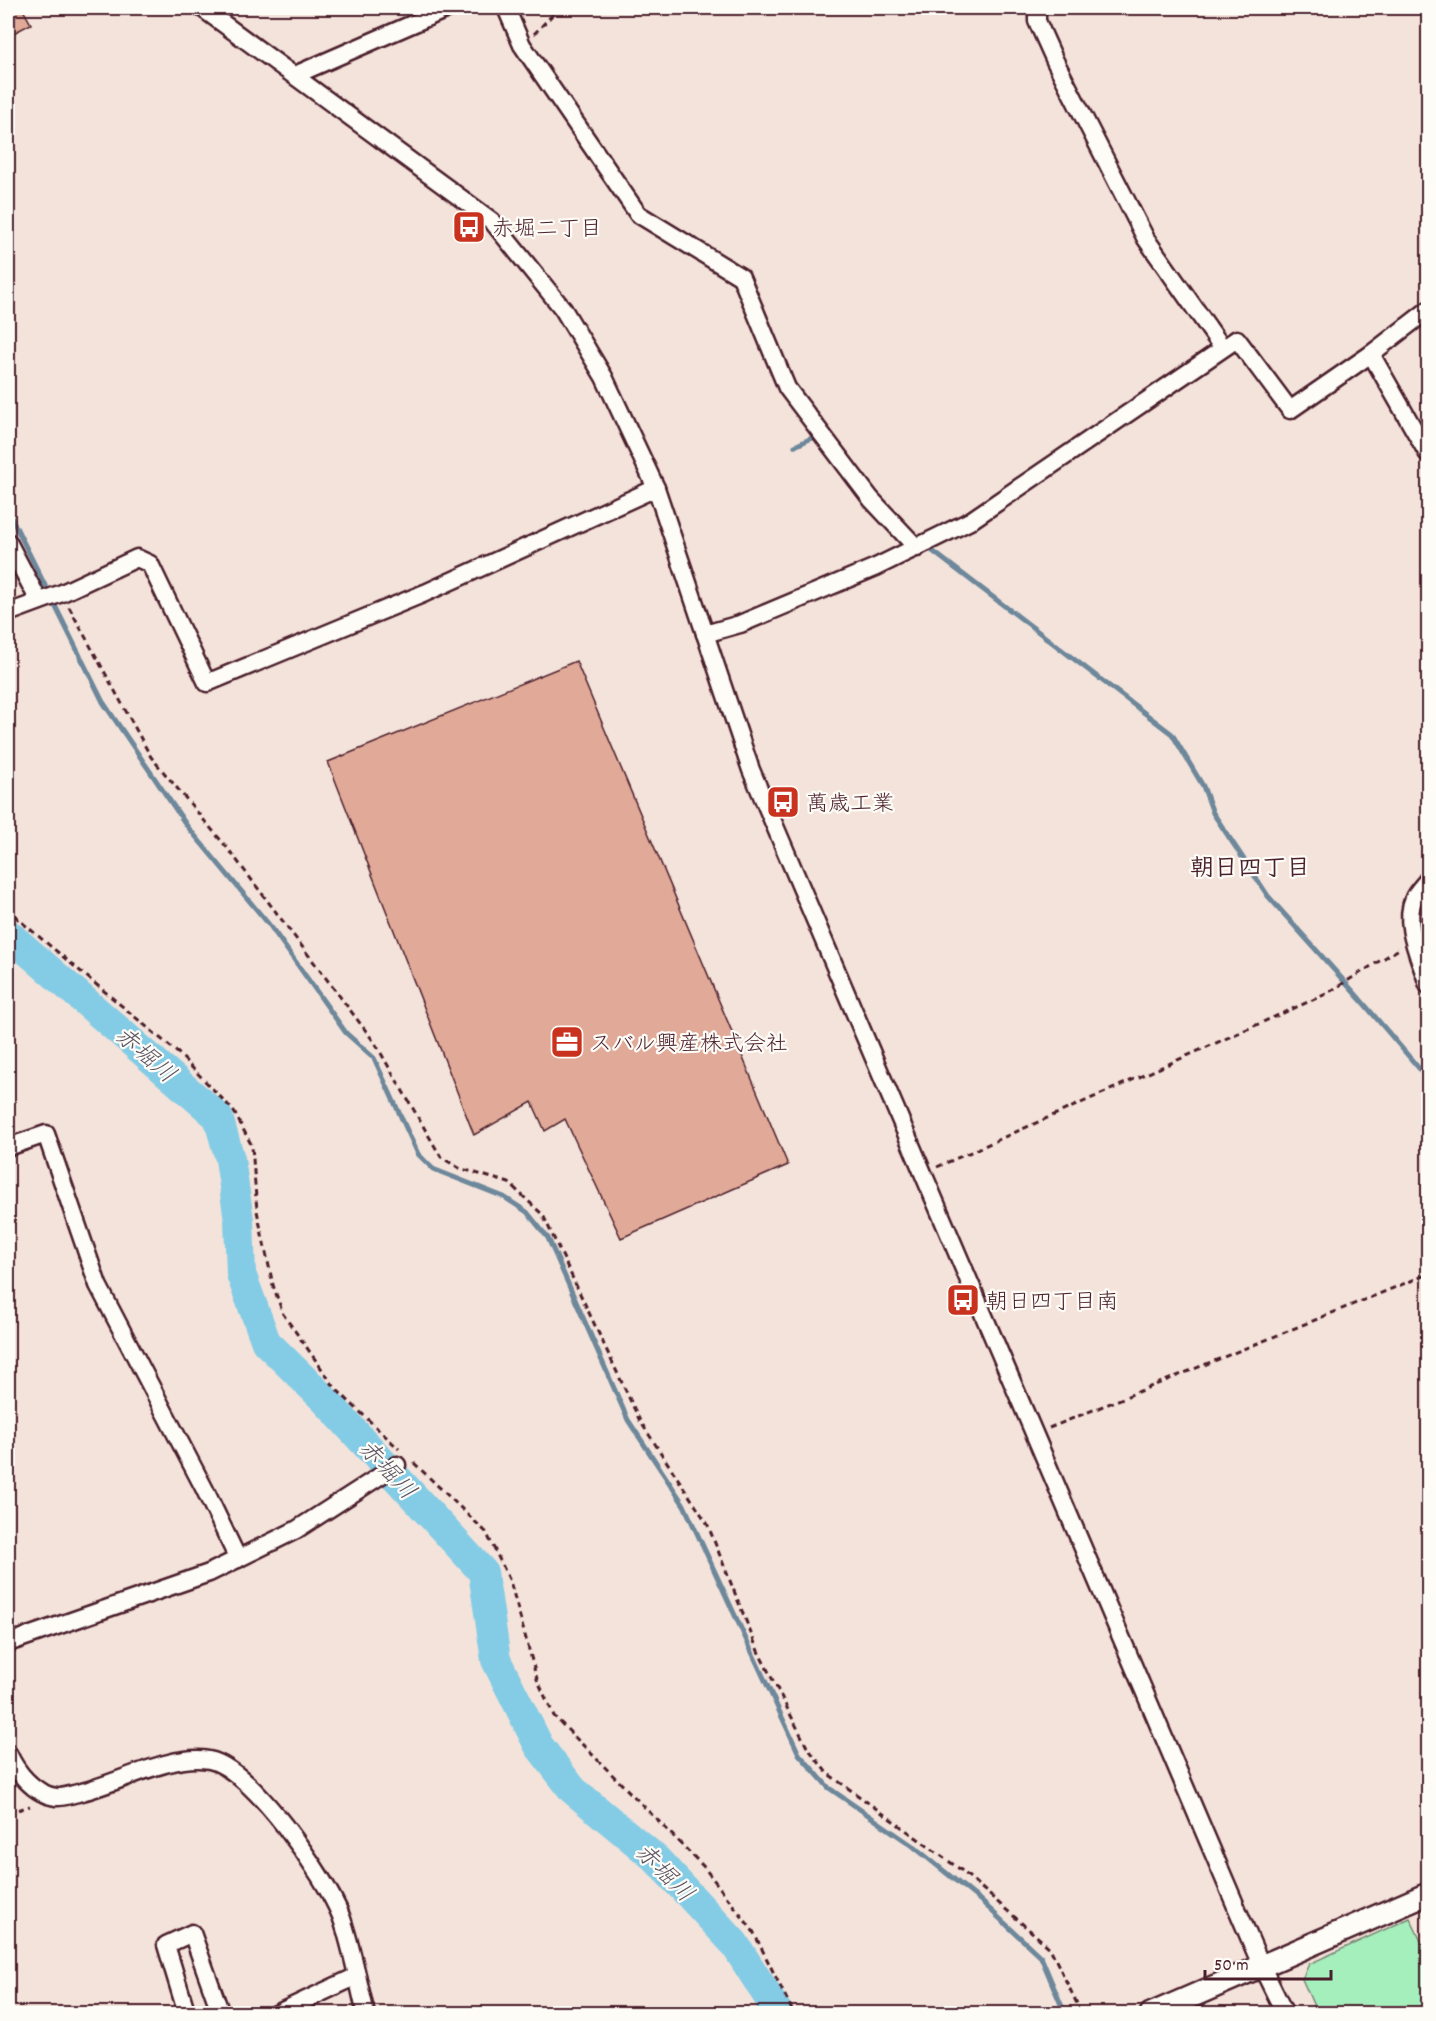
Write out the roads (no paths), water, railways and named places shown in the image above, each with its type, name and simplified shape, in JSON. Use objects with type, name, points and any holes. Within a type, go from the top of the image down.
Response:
[{"type":"main road","points":[[1151,2013],[1428,1894]]},
{"type":"street","points":[[202,8],[492,221],[563,309],[604,377],[656,488],[751,770],[1261,1965],[1285,2013]]},
{"type":"street","points":[[295,75],[449,8]]},
{"type":"street","points":[[506,8],[522,45],[638,214],[741,278],[788,388],[871,499],[916,548]]},
{"type":"street","points":[[1037,8],[1037,21],[1055,61],[1146,239],[1222,347]]},
{"type":"street","points":[[705,634],[740,624],[916,548],[970,521],[1222,347],[1237,339],[1290,410],[1371,354],[1428,310]]},
{"type":"street","points":[[1371,354],[1428,454]]},
{"type":"street","points":[[8,613],[62,593],[136,558],[150,564],[207,683],[425,593],[656,488]]},
{"type":"street","points":[[8,542],[39,601]]},
{"type":"street","points":[[1428,879],[1413,898],[1412,931],[1428,985]]},
{"type":"street","points":[[8,1147],[46,1134],[98,1285],[204,1488],[238,1559]]},
{"type":"street","points":[[8,1643],[209,1573],[296,1530],[403,1461]]},
{"type":"street","points":[[8,1752],[16,1771],[35,1787],[56,1797],[104,1787],[181,1759],[209,1760],[229,1766],[276,1814],[312,1865],[340,1916],[366,2013]]},
{"type":"street","points":[[187,2013],[166,1945],[192,1933],[221,2013]]},
{"type":"street","points":[[276,2013],[357,1976]]},
{"type":"waterway","points":[[795,446],[818,435]]},
{"type":"waterway","points":[[8,511],[103,702],[187,826],[271,927],[346,1033],[374,1058],[418,1154],[433,1169],[504,1197],[527,1212],[548,1238],[628,1420],[684,1505],[799,1754],[829,1788],[913,1846],[981,1901],[1041,1957],[1065,2014]]},
{"type":"waterway","points":[[926,546],[1172,734],[1203,786],[1213,813],[1268,896],[1428,1079]]},
{"type":"waterway","name":"赤堀川","points":[[8,934],[218,1117],[230,1159],[239,1220],[241,1274],[266,1342],[327,1402],[483,1572],[496,1660],[539,1746],[573,1790],[655,1858],[734,1943],[779,2014]]},
{"type":"place","name":"赤堀二丁目","points":[[469,227]]},
{"type":"place","name":"萬歳工業","points":[[783,802]]},
{"type":"place","name":"スバル興産株式会社","points":[[567,1042]]},
{"type":"place","name":"朝日四丁目南","points":[[963,1300]]},
{"type":"district","name":"朝日四丁目","points":[[1250,867]]}]
